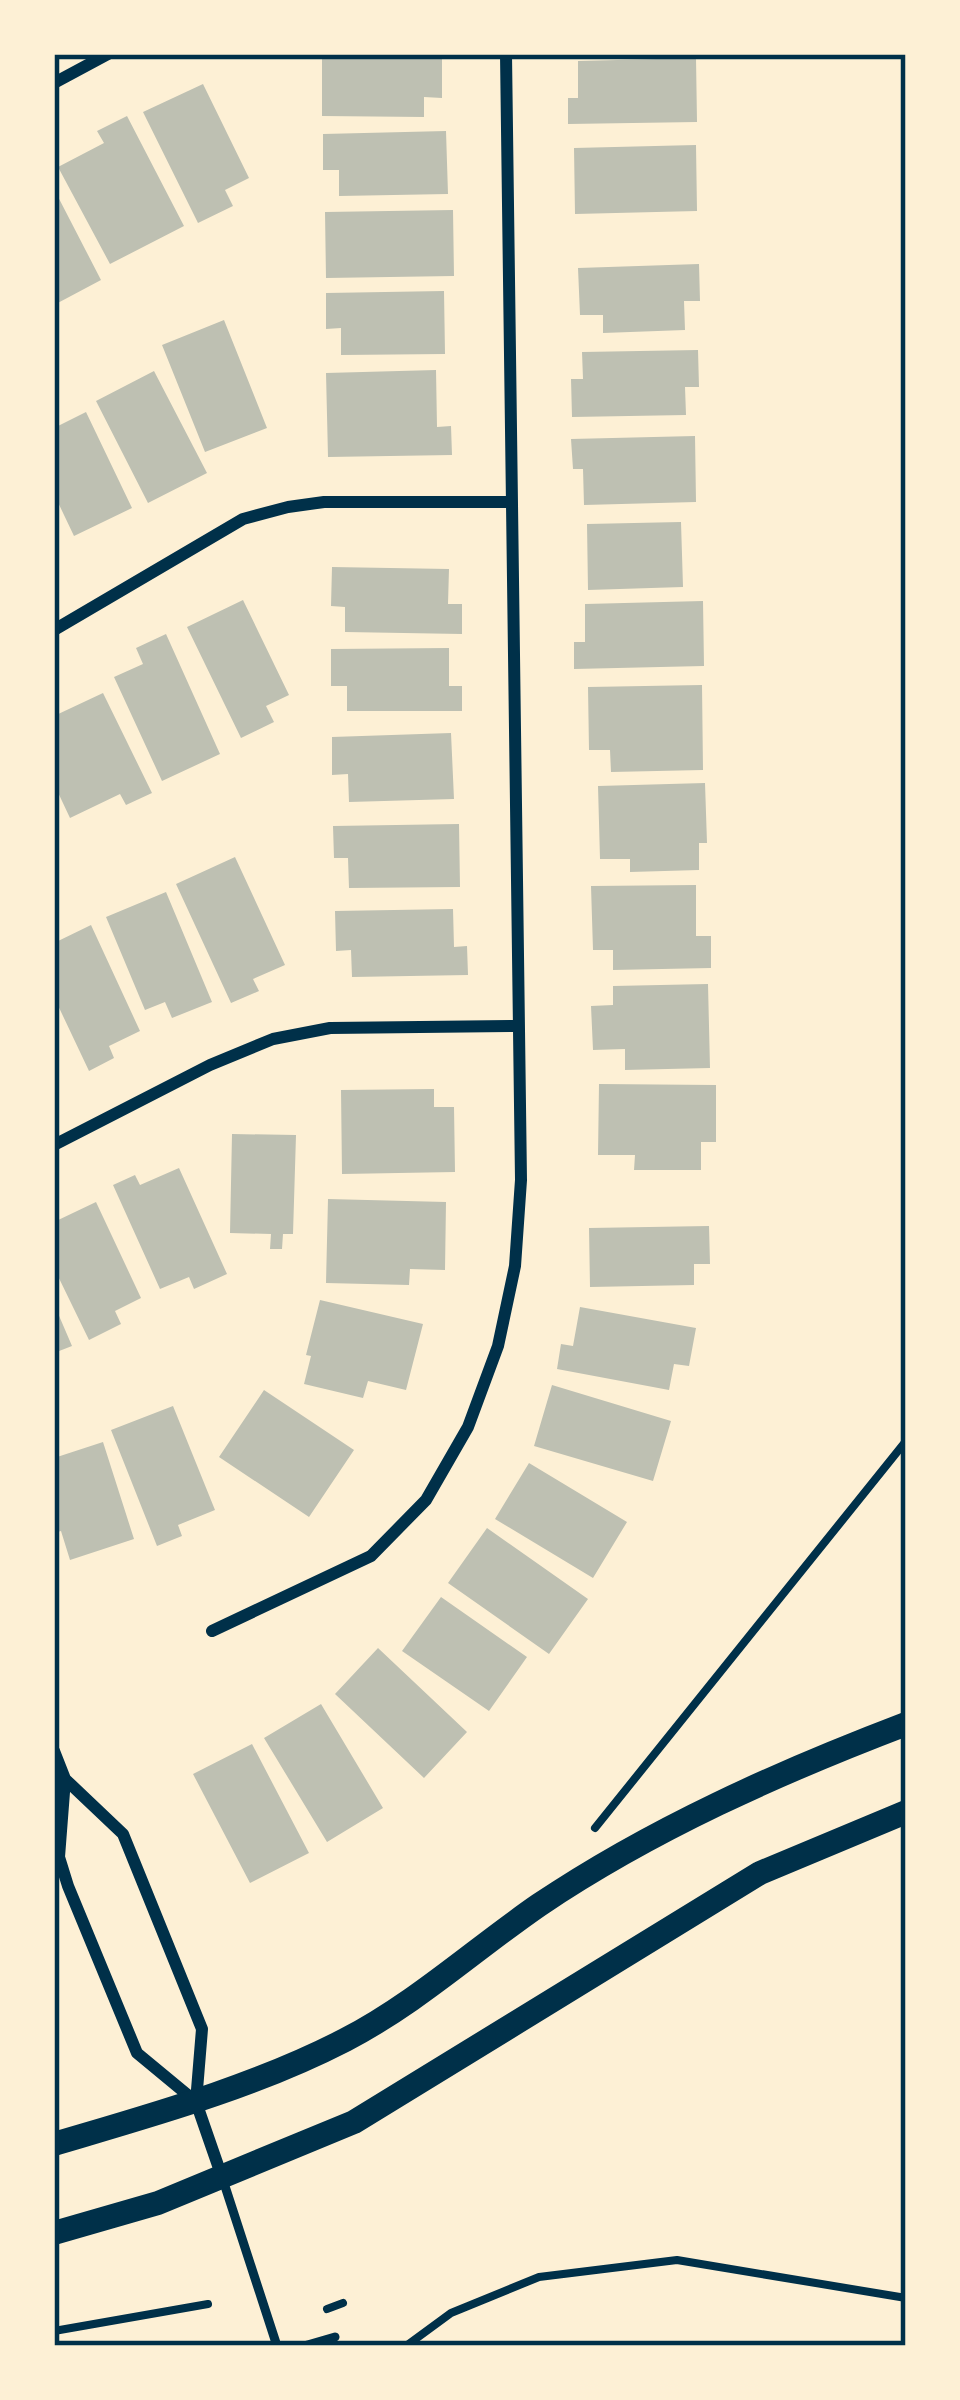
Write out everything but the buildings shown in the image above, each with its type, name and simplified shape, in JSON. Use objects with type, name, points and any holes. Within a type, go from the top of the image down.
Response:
[{"type":"main road","points":[[54,2144],[196,2102],[346,2040],[541,1904],[626,1853],[796,1766],[906,1724]]},
{"type":"main road","points":[[54,2233],[158,2203],[354,2122],[760,1873],[906,1812]]},
{"type":"street","points":[[54,83],[108,54]]},
{"type":"street","points":[[212,1631],[371,1556],[426,1500],[468,1427],[498,1346],[515,1266],[521,1180],[506,54]]},
{"type":"street","points":[[54,630],[243,519],[324,502],[511,502]]},
{"type":"street","points":[[54,1145],[273,1039],[330,1028],[517,1026]]},
{"type":"street","points":[[54,1751],[65,1779],[123,1834],[135,1859],[202,2029],[196,2102],[222,2177]]},
{"type":"street","points":[[65,1779],[59,1857],[68,1886],[137,2053],[196,2102]]},
{"type":"lane","points":[[222,2177],[277,2346]]},
{"type":"lane","points":[[304,2346],[334,2337]]},
{"type":"path","points":[[592,1833],[906,1441]]},
{"type":"path","points":[[406,2346],[451,2313],[539,2277],[677,2260],[906,2298]]},
{"type":"path","points":[[54,2331],[208,2304]]}]
